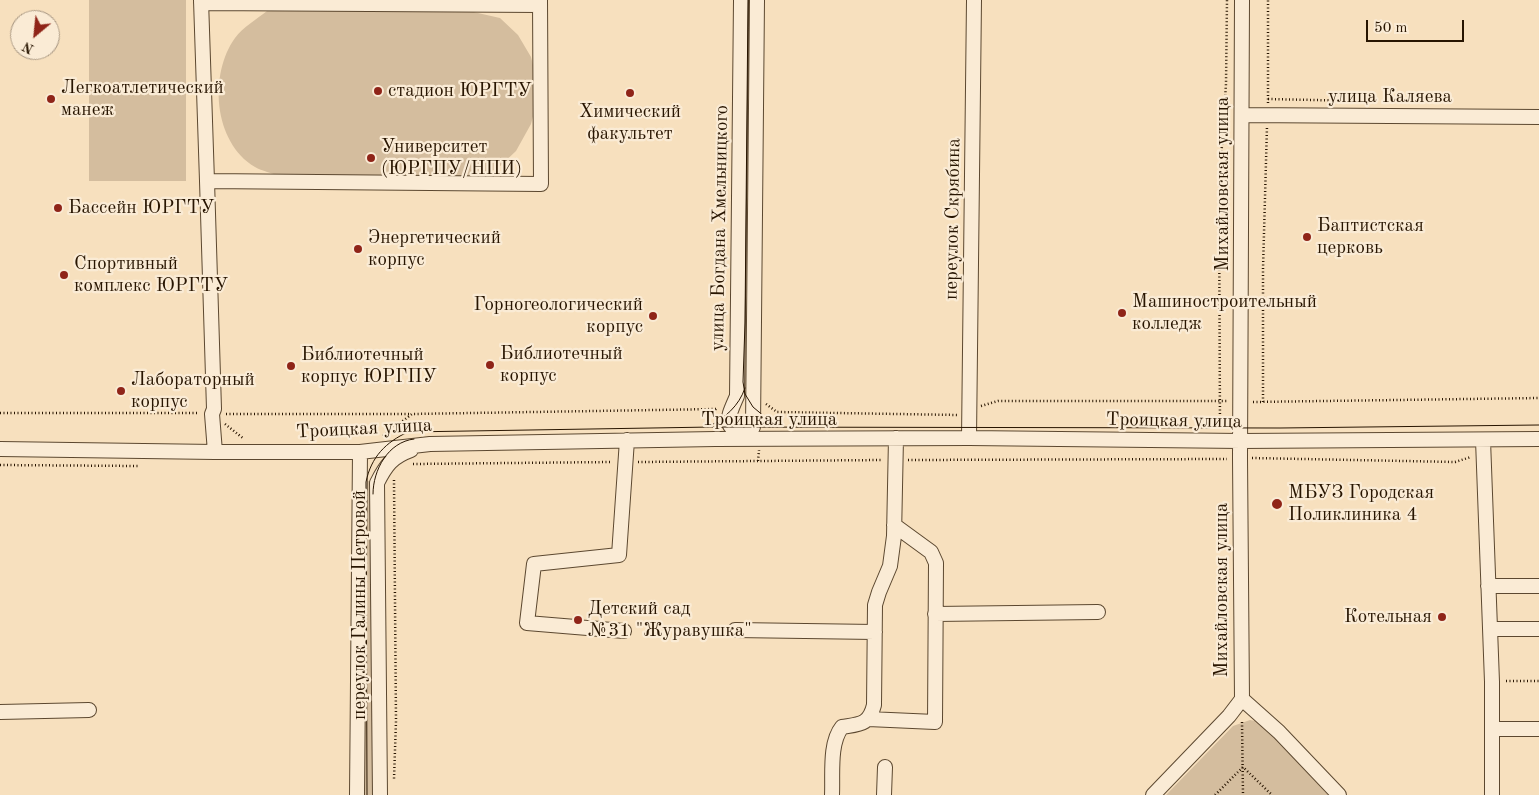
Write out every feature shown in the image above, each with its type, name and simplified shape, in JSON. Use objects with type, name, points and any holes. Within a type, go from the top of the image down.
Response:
[{"type":"street","name":"улица Богдана Хмельницкого","points":[[741,0],[737,396],[727,418],[730,427],[737,433],[752,434],[757,0]]},
{"type":"street","name":"переулок Скрябина","points":[[969,438],[974,0]]},
{"type":"street","name":"Михайловская улица","points":[[1242,0],[1240,458],[1242,699]]},
{"type":"street","points":[[0,442],[176,444],[209,452],[214,409],[201,2],[540,3],[541,184],[207,181]]},
{"type":"street","name":"улица Каляева","points":[[1242,115],[1539,118]]},
{"type":"street","name":"Троицкая улица","points":[[0,449],[360,452],[430,444],[728,439],[752,434],[896,438],[1222,440],[1484,446],[1539,439]]},
{"type":"street","points":[[832,795],[834,742],[837,734],[842,727],[863,723],[872,715],[874,705],[875,605],[890,566],[894,526],[896,438]]},
{"type":"street","points":[[624,631],[527,623],[534,564],[619,555],[627,440]]},
{"type":"street","name":"переулок Галины Петровой","points":[[380,795],[377,483],[384,469],[397,455],[430,444]]},
{"type":"street","points":[[1484,446],[1492,682],[1492,795]]},
{"type":"street","name":"переулок Галины Петровой","points":[[357,795],[360,452]]},
{"type":"street","points":[[868,719],[935,722],[936,563],[931,552],[894,526]]},
{"type":"street","points":[[1488,586],[1539,586]]},
{"type":"street","points":[[935,614],[1098,612]]},
{"type":"street","points":[[1490,629],[1539,629]]},
{"type":"street","points":[[735,630],[875,632]]},
{"type":"street","points":[[1153,795],[1229,716],[1242,699],[1279,732],[1339,795]]},
{"type":"street","points":[[0,712],[90,710]]},
{"type":"street","points":[[1492,729],[1539,729]]},
{"type":"street","points":[[884,795],[885,767]]},
{"type":"path","points":[[412,464],[1230,459],[1229,452],[1222,440],[1220,428],[1219,190],[1226,84],[1227,0]]},
{"type":"path","points":[[1263,402],[1263,269],[1268,115],[1268,0]]},
{"type":"path","points":[[766,403],[777,412],[956,416],[998,401],[1263,402],[1539,398]]},
{"type":"path","points":[[0,412],[412,414],[716,409],[721,401]]},
{"type":"path","points":[[212,414],[250,444]]},
{"type":"path","points":[[382,437],[412,414]]},
{"type":"path","points":[[1240,458],[1455,462],[1484,446]]},
{"type":"path","points":[[0,465],[141,466]]},
{"type":"path","points":[[384,469],[394,466],[396,721],[394,786]]},
{"type":"path","points":[[1492,682],[1539,681]]},
{"type":"path","points":[[1242,699],[1243,795]]},
{"type":"path","points":[[1215,795],[1242,767]]},
{"type":"path","points":[[1242,767],[1272,795]]},
{"type":"shaded area","points":[[89,0],[186,0],[186,181],[89,181]]},
{"type":"shaded area","name":"стадион ЮРГТУ","points":[[267,11],[469,11],[500,18],[518,35],[531,57],[537,81],[537,101],[531,124],[516,151],[497,169],[473,176],[280,176],[255,167],[241,156],[230,141],[223,125],[219,88],[221,70],[235,38]]},
{"type":"shaded area","points":[[363,481],[375,481],[376,795],[362,795]]},
{"type":"shaded area","points":[[1250,720],[1260,722],[1328,795],[1166,795],[1233,726]]},
{"type":"tram line","points":[[748,0],[743,382],[745,394],[753,407],[771,422],[780,426]]},
{"type":"tram line","points":[[708,427],[731,411],[745,388]]},
{"type":"tram line","points":[[367,795],[366,482],[368,473],[381,451],[408,432],[712,427],[1280,428],[1539,425]]},
{"type":"tram line","points":[[373,494],[376,476],[384,459],[397,445],[414,439]]},
{"type":"place","name":"стадион ЮРГТУ","points":[[378,91]]},
{"type":"place","name":"Химический факультет","points":[[630,93]]},
{"type":"place","name":"Легкоатлетический манеж","points":[[51,99]]},
{"type":"place","name":"Университет (ЮРГПУ/НПИ)","points":[[371,158]]},
{"type":"place","name":"Бассейн ЮРГТУ","points":[[58,208]]},
{"type":"place","name":"Баптистская церковь","points":[[1307,237]]},
{"type":"place","name":"Энергетический корпус","points":[[358,249]]},
{"type":"place","name":"Спортивный комплекс ЮРГТУ","points":[[64,275]]},
{"type":"place","name":"Машиностроительный колледж","points":[[1122,313]]},
{"type":"place","name":"Горногеологический корпус","points":[[653,316]]},
{"type":"place","name":"Библиотечный корпус","points":[[490,365]]},
{"type":"place","name":"Библиотечный корпус ЮРГПУ","points":[[291,366]]},
{"type":"place","name":"Лабораторный корпус","points":[[121,391]]},
{"type":"place","name":"МБУЗ Городская Поликлиника 4","points":[[1277,504]]},
{"type":"place","name":"Котельная","points":[[1442,617]]},
{"type":"place","name":"Детский сад №31 \"Журавушка\"","points":[[578,620]]}]
